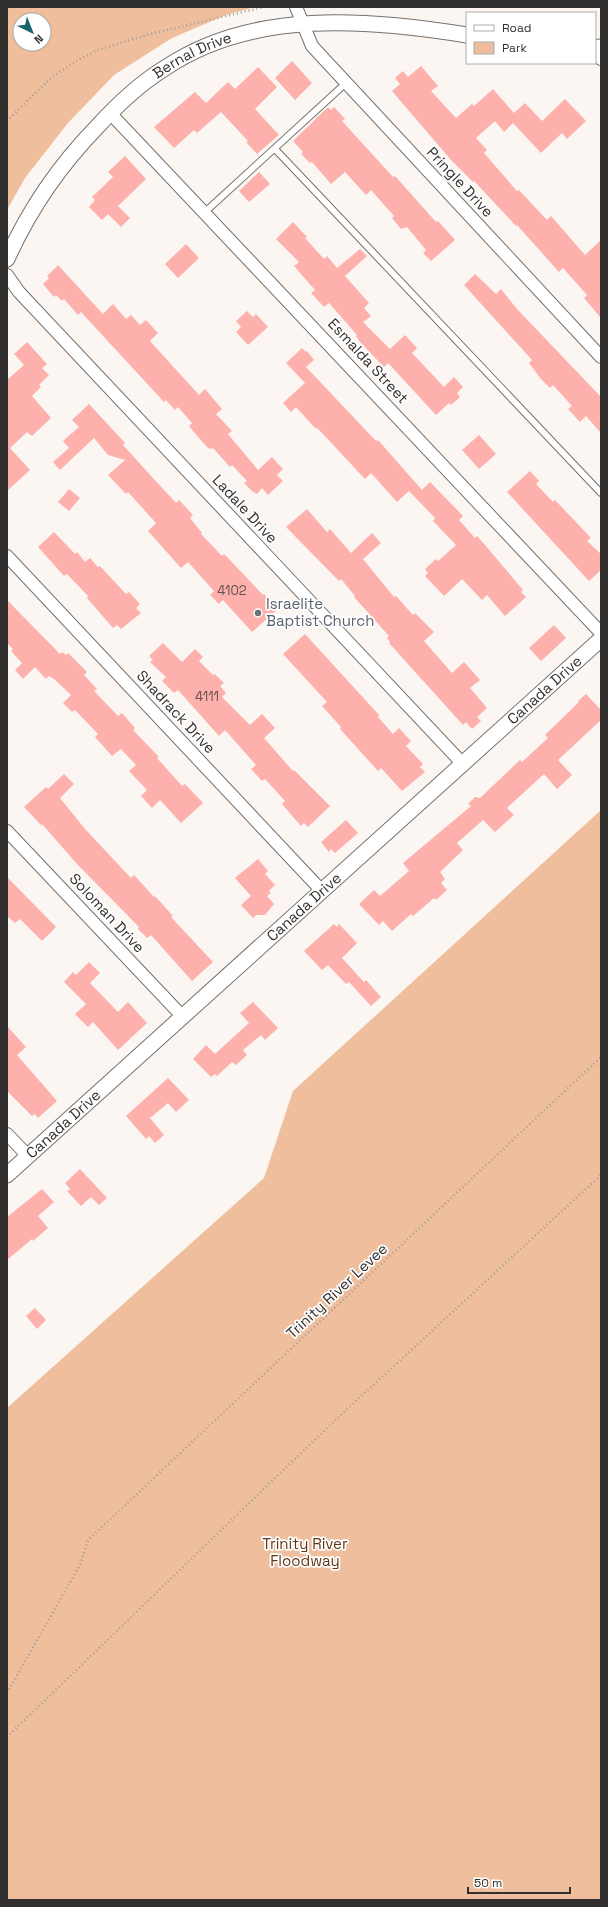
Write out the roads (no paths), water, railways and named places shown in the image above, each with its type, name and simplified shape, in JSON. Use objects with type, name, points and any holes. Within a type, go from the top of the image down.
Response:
[{"type":"street","name":"Pringle Drive","points":[[296,7],[312,46],[601,357]]},
{"type":"street","name":"Bernal Drive","points":[[7,259],[20,229],[46,188],[80,145],[110,112],[136,88],[166,67],[199,50],[232,38],[267,28],[303,24],[341,22],[382,23],[466,34]]},
{"type":"street","name":"Esmalda Street","points":[[110,112],[601,633]]},
{"type":"street","name":"Ladale Drive","points":[[7,275],[30,303],[462,763]]},
{"type":"street","name":"Shadrack Drive","points":[[7,556],[322,891]]},
{"type":"street","name":"Canada Drive","points":[[7,1175],[601,638]]},
{"type":"street","name":"Soloman Drive","points":[[7,831],[183,1017]]},
{"type":"street","points":[[7,1134],[28,1156]]},
{"type":"lane","points":[[205,212],[346,83]]},
{"type":"lane","points":[[275,148],[601,493]]},
{"type":"place","name":"Israelite Baptist Church","points":[[258,613]]},
{"type":"park label","name":"Trinity River Floodway","points":[[305,1552]]}]
